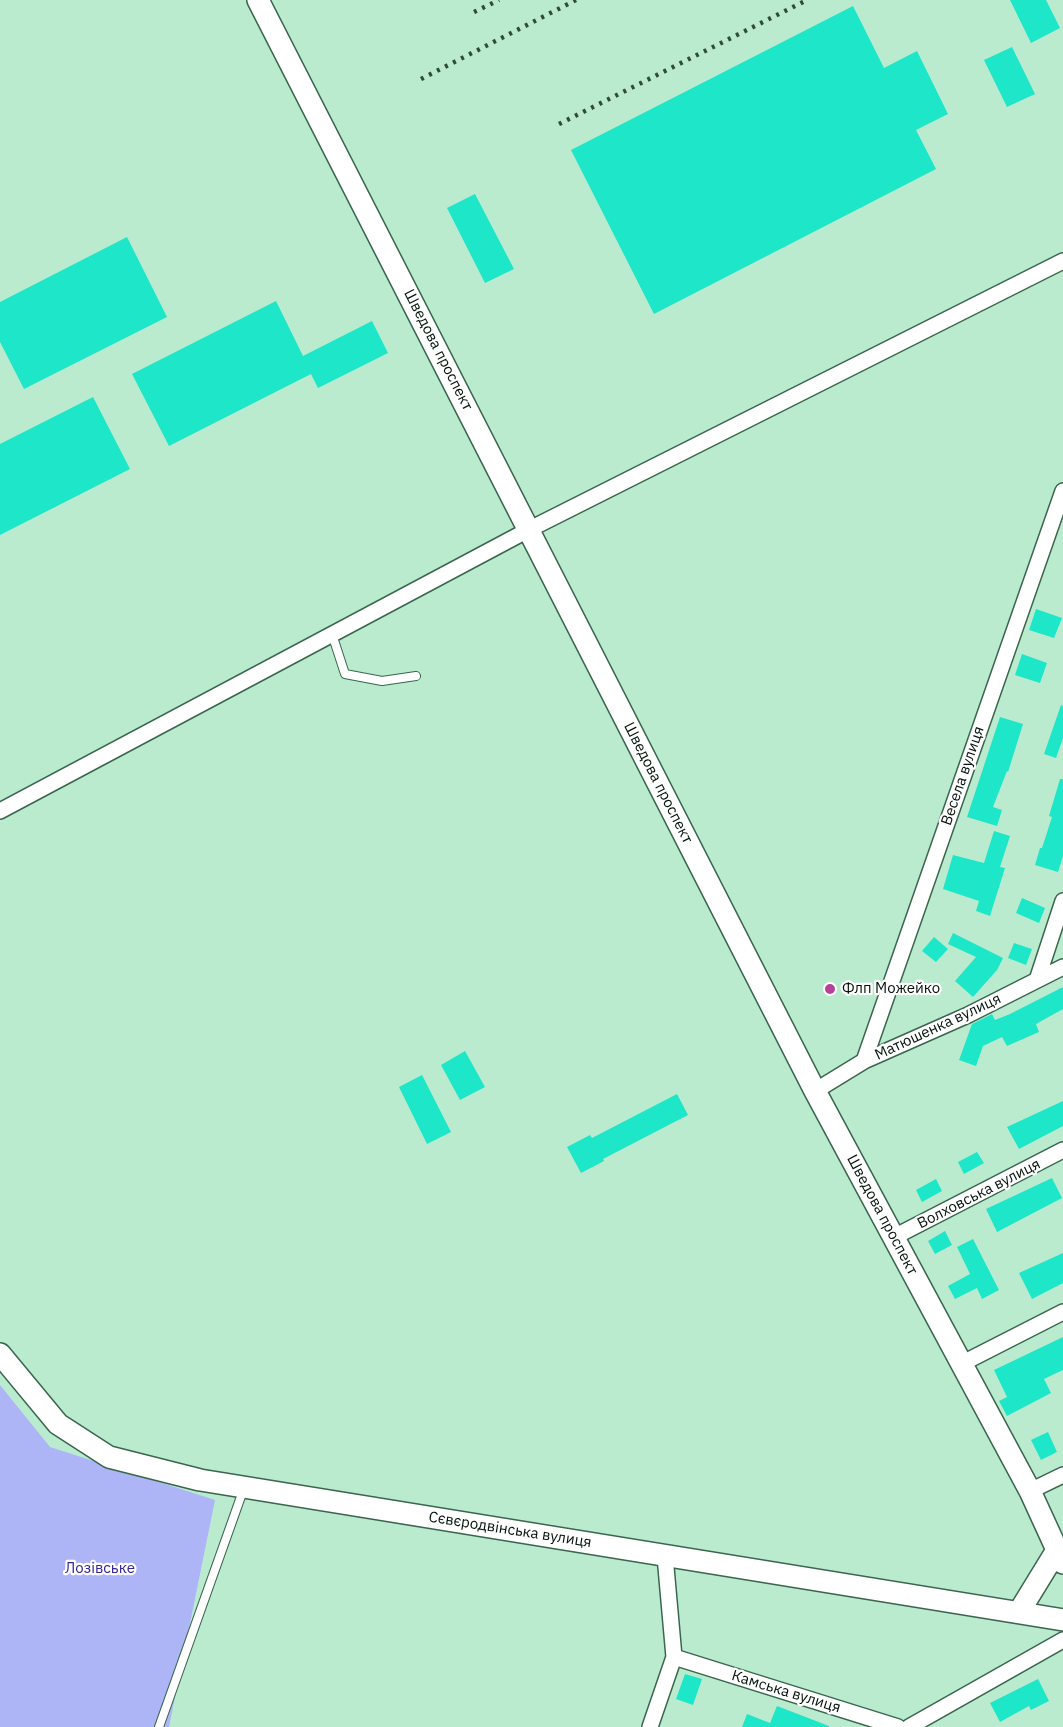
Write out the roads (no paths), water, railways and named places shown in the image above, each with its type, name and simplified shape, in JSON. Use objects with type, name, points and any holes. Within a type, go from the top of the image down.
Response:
[{"type":"street","name":"Шведова проспект","points":[[258,0],[815,1091],[1030,1491],[1060,1557]]},
{"type":"street","points":[[0,812],[530,530],[1063,261]]},
{"type":"street","name":"Весела вулиця","points":[[864,1061],[1058,519],[1063,491]]},
{"type":"street","points":[[1037,980],[1063,901]]},
{"type":"street","name":"Матюшенка вулиця","points":[[815,1091],[864,1061],[968,1015],[1063,967]]},
{"type":"street","name":"Волховська вулиця","points":[[894,1238],[1063,1150]]},
{"type":"street","points":[[962,1364],[1063,1312]]},
{"type":"street","name":"Сєвєродвінська вулиця","points":[[0,1354],[58,1424],[109,1457],[200,1480],[1063,1620]]},
{"type":"street","points":[[1030,1491],[1063,1475]]},
{"type":"street","points":[[651,1727],[674,1657],[665,1556]]},
{"type":"street","points":[[1019,1612],[1060,1557]]},
{"type":"street","points":[[909,1727],[1063,1640]]},
{"type":"street","name":"Камська вулиця","points":[[674,1657],[898,1727]]},
{"type":"lane","points":[[332,634],[345,674],[382,681],[416,676]]},
{"type":"lane","points":[[159,1727],[245,1487]]},
{"type":"railway","points":[[474,12],[499,0]]},
{"type":"railway","points":[[421,79],[576,0]]},
{"type":"railway","points":[[559,124],[807,0]]},
{"type":"place","name":"Флп Можейко","points":[[830,989]]},
{"type":"park label","name":"Лозівське","points":[[100,1569]]}]
